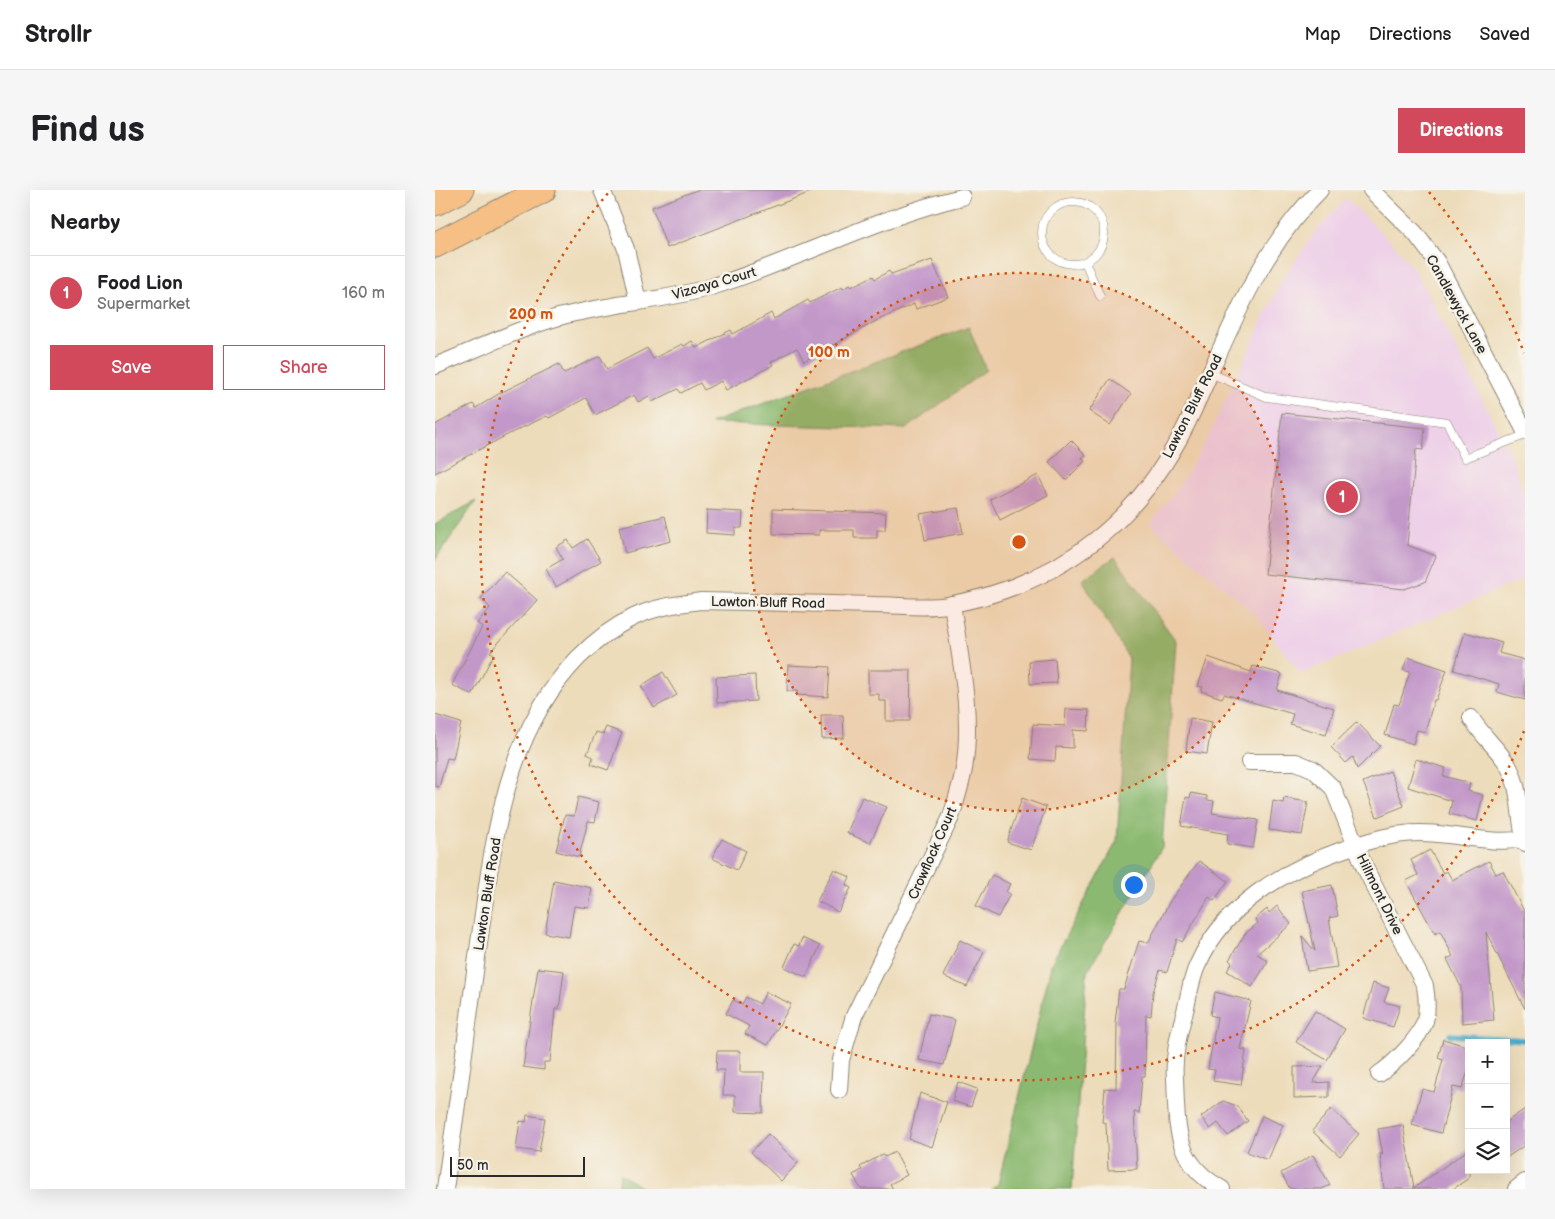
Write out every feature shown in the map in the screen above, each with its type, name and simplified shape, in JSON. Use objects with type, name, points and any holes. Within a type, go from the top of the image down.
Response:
[{"type":"main road","points":[[435,203],[461,190]]},
{"type":"main road","points":[[435,245],[543,190]]},
{"type":"street","points":[[602,190],[625,249],[638,302]]},
{"type":"street","name":"Lawton Bluff Road","points":[[445,1189],[492,851],[505,795],[521,744],[539,709],[560,677],[606,632],[631,618],[673,605],[701,600],[851,604],[952,604],[1015,586],[1051,570],[1085,549],[1116,524],[1144,495],[1173,450],[1247,292],[1270,252],[1298,214],[1320,190]]},
{"type":"street","name":"Candlewyck Lane","points":[[1371,190],[1415,233],[1437,262],[1525,433]]},
{"type":"street","name":"Vizcaya Court","points":[[435,366],[523,328],[560,317],[710,288],[813,251],[924,206],[961,197]]},
{"type":"street","name":"Crowflock Court","points":[[839,1090],[841,1060],[854,1016],[951,817],[961,785],[966,751],[966,727],[963,678],[952,604]]},
{"type":"street","points":[[1222,1189],[1196,1170],[1189,1161],[1179,1142],[1176,1115],[1174,1069],[1177,1044],[1197,964],[1218,931],[1241,906],[1267,885],[1310,862],[1378,838],[1406,834],[1434,834],[1488,841],[1525,840],[1513,776],[1497,751],[1481,734],[1471,718]]},
{"type":"street","name":"Hillmont Drive","points":[[1249,762],[1288,760],[1313,769],[1320,775],[1337,796],[1387,914],[1418,969],[1425,986],[1427,1003],[1421,1030],[1392,1065],[1379,1074]]},
{"type":"street","points":[[1516,1189],[1525,1182]]},
{"type":"lane","points":[[1065,203],[1081,204],[1094,210],[1104,228],[1100,249],[1085,262],[1065,264],[1048,252],[1043,243],[1042,228],[1048,214],[1056,207],[1065,203]]},
{"type":"lane","points":[[1085,262],[1100,296]]},
{"type":"lane","points":[[1210,373],[1267,397],[1447,422],[1465,458],[1525,433]]},
{"type":"shaded area","points":[[1346,198],[1394,245],[1417,273],[1512,457],[1525,499],[1525,578],[1301,674],[1254,613],[1150,524],[1180,485],[1208,437],[1282,280],[1312,236]]},
{"type":"green space","points":[[969,327],[986,370],[906,429],[711,423]]},
{"type":"green space","points":[[476,501],[435,560],[435,524]]},
{"type":"green space","points":[[1115,557],[1176,641],[1162,847],[1087,972],[1072,1189],[992,1189],[998,1184],[1052,962],[1117,841],[1129,659],[1082,580]]},
{"type":"green space","points":[[620,1174],[644,1189],[618,1189]]},
{"type":"building","points":[[697,190],[811,190],[811,192],[667,248],[652,207]]},
{"type":"building","points":[[932,260],[948,297],[916,309],[914,304],[876,321],[804,361],[797,348],[771,362],[773,365],[726,390],[721,381],[704,390],[700,383],[681,393],[678,389],[652,402],[649,396],[638,402],[634,395],[595,415],[586,398],[549,418],[547,416],[511,433],[435,473],[435,425],[473,404],[476,408],[500,393],[559,364],[564,373],[600,356],[607,369],[647,348],[653,359],[692,341],[696,348],[731,330],[733,334],[771,313],[774,319],[808,300],[810,303],[842,287],[843,289],[849,285],[851,287],[873,276],[875,279],[889,271],[891,274]]},
{"type":"building","points":[[1110,379],[1131,394],[1110,425],[1089,411]]},
{"type":"building","points":[[1282,413],[1425,428],[1423,450],[1416,449],[1407,545],[1436,556],[1425,582],[1404,589],[1265,574]]},
{"type":"building","points":[[1071,440],[1086,455],[1082,458],[1085,461],[1066,480],[1049,462]]},
{"type":"building","points":[[1038,475],[1048,495],[1000,520],[990,499]]},
{"type":"building","points":[[958,508],[963,533],[925,540],[920,514]]},
{"type":"building","points":[[773,509],[886,513],[885,530],[877,530],[877,538],[854,538],[854,530],[819,530],[819,535],[773,534]]},
{"type":"building","points":[[707,510],[743,512],[742,528],[735,528],[735,535],[706,533]]},
{"type":"building","points":[[665,516],[671,541],[625,553],[619,527]]},
{"type":"building","points":[[587,539],[601,561],[556,587],[546,569],[563,559],[556,547],[568,540],[573,548]]},
{"type":"building","points":[[505,572],[537,600],[490,652],[494,654],[472,695],[452,685],[482,627],[477,623],[490,608],[481,598]]},
{"type":"building","points":[[1465,632],[1502,643],[1499,653],[1525,660],[1525,700],[1497,692],[1499,684],[1454,670]]},
{"type":"building","points":[[1208,657],[1251,672],[1253,666],[1282,674],[1277,690],[1334,708],[1326,735],[1290,724],[1293,714],[1224,694],[1222,698],[1201,691],[1203,687],[1198,686]]},
{"type":"building","points":[[1408,657],[1447,670],[1436,700],[1434,700],[1425,732],[1417,730],[1413,744],[1385,735],[1394,704],[1399,705],[1410,672],[1403,670]]},
{"type":"building","points":[[1055,659],[1057,683],[1030,684],[1029,661]]},
{"type":"building","points":[[788,665],[830,667],[828,697],[797,695],[797,691],[787,691]]},
{"type":"building","points":[[868,670],[911,670],[910,721],[886,721],[886,701],[879,701],[879,694],[868,694]]},
{"type":"building","points":[[663,672],[677,695],[654,708],[641,686]]},
{"type":"building","points":[[755,675],[756,701],[717,703],[716,677]]},
{"type":"building","points":[[1066,709],[1089,710],[1088,731],[1073,730],[1073,748],[1056,747],[1055,761],[1030,759],[1033,724],[1065,726]]},
{"type":"building","points":[[435,715],[461,723],[453,759],[447,758],[439,787],[435,786]]},
{"type":"building","points":[[821,715],[843,715],[844,738],[822,739]]},
{"type":"building","points":[[1190,718],[1212,722],[1207,754],[1186,751]]},
{"type":"building","points":[[1357,722],[1380,746],[1357,769],[1353,757],[1346,763],[1331,747]]},
{"type":"building","points":[[606,727],[622,733],[608,770],[591,764],[593,757],[587,754],[596,732],[603,734]]},
{"type":"building","points":[[1416,759],[1446,768],[1443,776],[1470,783],[1468,791],[1483,795],[1477,821],[1449,814],[1452,801],[1408,787]]},
{"type":"building","points":[[1390,771],[1404,806],[1377,817],[1363,782]]},
{"type":"building","points":[[1191,793],[1207,796],[1207,800],[1214,801],[1212,813],[1258,820],[1253,848],[1227,844],[1228,834],[1181,826],[1186,797],[1190,798]]},
{"type":"building","points":[[578,797],[599,802],[595,822],[588,821],[579,857],[556,851],[565,815],[574,816]]},
{"type":"building","points":[[862,797],[887,807],[870,843],[847,833]]},
{"type":"building","points":[[1022,798],[1046,807],[1031,850],[1007,842]]},
{"type":"building","points":[[1284,798],[1308,802],[1302,835],[1269,830],[1273,801],[1283,803]]},
{"type":"building","points":[[722,839],[746,851],[737,870],[712,858]]},
{"type":"building","points":[[1430,850],[1443,873],[1447,871],[1452,880],[1489,861],[1496,874],[1503,871],[1525,913],[1525,1009],[1486,932],[1494,1020],[1462,1023],[1461,987],[1447,959],[1453,956],[1440,931],[1435,934],[1406,881],[1418,875],[1411,860]]},
{"type":"building","points":[[1199,861],[1228,881],[1214,901],[1209,897],[1182,942],[1177,939],[1167,972],[1160,970],[1153,992],[1151,1016],[1146,1015],[1145,1076],[1142,1076],[1139,1113],[1134,1112],[1137,1169],[1108,1170],[1106,1123],[1102,1122],[1105,1088],[1116,1089],[1117,1023],[1115,1023],[1119,989],[1124,989],[1139,941],[1148,943],[1170,901]]},
{"type":"building","points":[[834,869],[850,877],[846,885],[851,888],[838,912],[817,901]]},
{"type":"building","points":[[992,875],[1010,884],[1006,892],[1010,894],[998,917],[976,906]]},
{"type":"building","points":[[554,880],[592,888],[589,908],[574,906],[569,937],[545,933]]},
{"type":"building","points":[[1332,885],[1338,916],[1329,918],[1337,967],[1307,971],[1302,936],[1315,951],[1302,891]]},
{"type":"building","points":[[1277,906],[1291,924],[1257,954],[1268,961],[1252,987],[1227,971],[1232,963],[1229,960],[1245,934],[1258,923],[1255,919],[1267,909],[1269,913]]},
{"type":"building","points":[[802,938],[820,946],[806,977],[784,967],[794,944],[799,946]]},
{"type":"building","points":[[960,940],[984,952],[967,987],[943,976]]},
{"type":"building","points":[[538,968],[564,971],[559,1009],[555,1009],[550,1062],[544,1062],[544,1070],[523,1067]]},
{"type":"building","points":[[1373,983],[1389,988],[1384,1002],[1400,1006],[1393,1027],[1363,1018]]},
{"type":"building","points":[[766,992],[791,1004],[768,1045],[745,1034],[749,1026],[726,1014],[733,1000],[742,1004],[746,997],[760,1004]]},
{"type":"building","points":[[1215,992],[1251,1001],[1240,1049],[1246,1050],[1241,1085],[1213,1081],[1215,1070],[1208,1069],[1217,1017],[1210,1015]]},
{"type":"building","points":[[1315,1011],[1345,1029],[1327,1060],[1296,1042]]},
{"type":"building","points":[[929,1014],[955,1020],[944,1065],[919,1060]]},
{"type":"building","points":[[1443,1039],[1465,1046],[1465,1080],[1462,1089],[1453,1087],[1441,1133],[1412,1125],[1422,1089],[1434,1092],[1443,1060],[1438,1058]]},
{"type":"building","points":[[717,1051],[740,1051],[740,1072],[764,1072],[763,1113],[735,1112],[735,1095],[723,1095],[724,1070],[716,1070]]},
{"type":"building","points":[[1323,1066],[1313,1083],[1329,1082],[1329,1097],[1294,1098],[1294,1067]]},
{"type":"building","points":[[958,1082],[977,1089],[971,1107],[952,1101]]},
{"type":"building","points":[[920,1093],[947,1102],[932,1147],[909,1139]]},
{"type":"building","points":[[1223,1101],[1237,1106],[1248,1121],[1228,1136],[1218,1123],[1210,1129],[1201,1117]]},
{"type":"building","points":[[1331,1109],[1359,1134],[1340,1156],[1312,1131]]},
{"type":"building","points":[[1525,1109],[1525,1145],[1510,1155],[1510,1129],[1510,1119]]},
{"type":"building","points":[[527,1115],[545,1118],[539,1152],[516,1149],[520,1121],[526,1122]]},
{"type":"building","points":[[1262,1116],[1283,1125],[1268,1160],[1247,1152]]},
{"type":"building","points":[[1403,1125],[1414,1188],[1465,1152],[1465,1174],[1469,1174],[1469,1178],[1453,1189],[1384,1189],[1380,1153],[1383,1155],[1378,1129]]},
{"type":"building","points":[[768,1134],[798,1163],[781,1181],[751,1152]]},
{"type":"building","points":[[895,1152],[907,1175],[890,1184],[893,1189],[861,1189],[853,1175],[862,1170],[860,1167],[883,1154],[885,1157]]},
{"type":"building","points":[[1313,1155],[1330,1185],[1322,1189],[1290,1189],[1281,1173]]},
{"type":"waterway","points":[[1450,1035],[1525,1040]]},
{"type":"place","name":"Food Lion","points":[[1342,497]]}]
